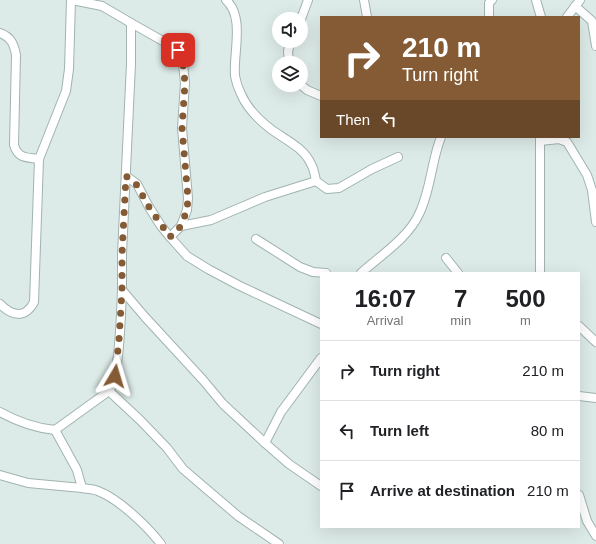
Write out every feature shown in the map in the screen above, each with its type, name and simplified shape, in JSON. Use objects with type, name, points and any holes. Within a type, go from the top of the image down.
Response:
[{"type":"lane","points":[[0,304],[13,314],[22,314],[30,308],[34,302],[39,159],[66,91],[69,69],[72,0],[103,3],[131,23],[177,48],[182,55],[185,83],[182,128],[188,198],[187,210],[181,226],[170,237]]},
{"type":"lane","points":[[226,0],[236,13],[237,43],[235,78],[240,93],[252,112],[272,130],[302,152],[311,163],[316,181],[327,189],[339,188],[372,169],[398,157]]},
{"type":"lane","points":[[304,12],[308,0]]},
{"type":"lane","points":[[364,0],[367,16]]},
{"type":"lane","points":[[536,0],[540,16]]},
{"type":"lane","points":[[489,1],[489,16]]},
{"type":"lane","points":[[568,16],[578,3],[592,21],[596,46]]},
{"type":"lane","points":[[0,412],[24,424],[55,430],[110,392],[114,384],[122,290],[122,254],[131,64],[131,23]]},
{"type":"lane","points":[[0,33],[11,39],[16,55],[14,145],[16,152],[21,156],[39,159]]},
{"type":"lane","points":[[308,90],[320,96]]},
{"type":"lane","points":[[362,272],[400,239],[414,223],[425,201],[433,159],[441,138]]},
{"type":"lane","points":[[540,272],[540,139],[559,139],[567,142],[587,175],[592,190],[596,222]]},
{"type":"lane","points":[[126,176],[136,184],[149,207],[170,237],[187,256],[240,286],[320,324]]},
{"type":"lane","points":[[181,226],[211,220],[265,197],[316,181]]},
{"type":"lane","points":[[256,239],[300,267],[320,272]]},
{"type":"lane","points":[[446,258],[457,272]]},
{"type":"lane","points":[[122,290],[223,404],[264,443],[289,464],[320,485]]},
{"type":"lane","points":[[580,327],[596,342]]},
{"type":"lane","points":[[264,443],[281,412],[320,359]]},
{"type":"lane","points":[[110,392],[151,431],[167,448],[183,469],[238,516],[280,544]]},
{"type":"lane","points":[[580,396],[596,398]]},
{"type":"lane","points":[[55,430],[77,470],[82,488]]},
{"type":"lane","points":[[0,475],[28,483],[82,488],[97,491],[113,499],[136,517],[161,544]]},
{"type":"lane","points":[[580,502],[583,521],[596,536]]},
{"type":"route","points":[[115,376],[122,290],[122,254],[126,176],[136,184],[161,226],[170,237],[181,226],[187,210],[188,198],[185,181],[182,128],[185,83],[182,55],[178,50]]}]
